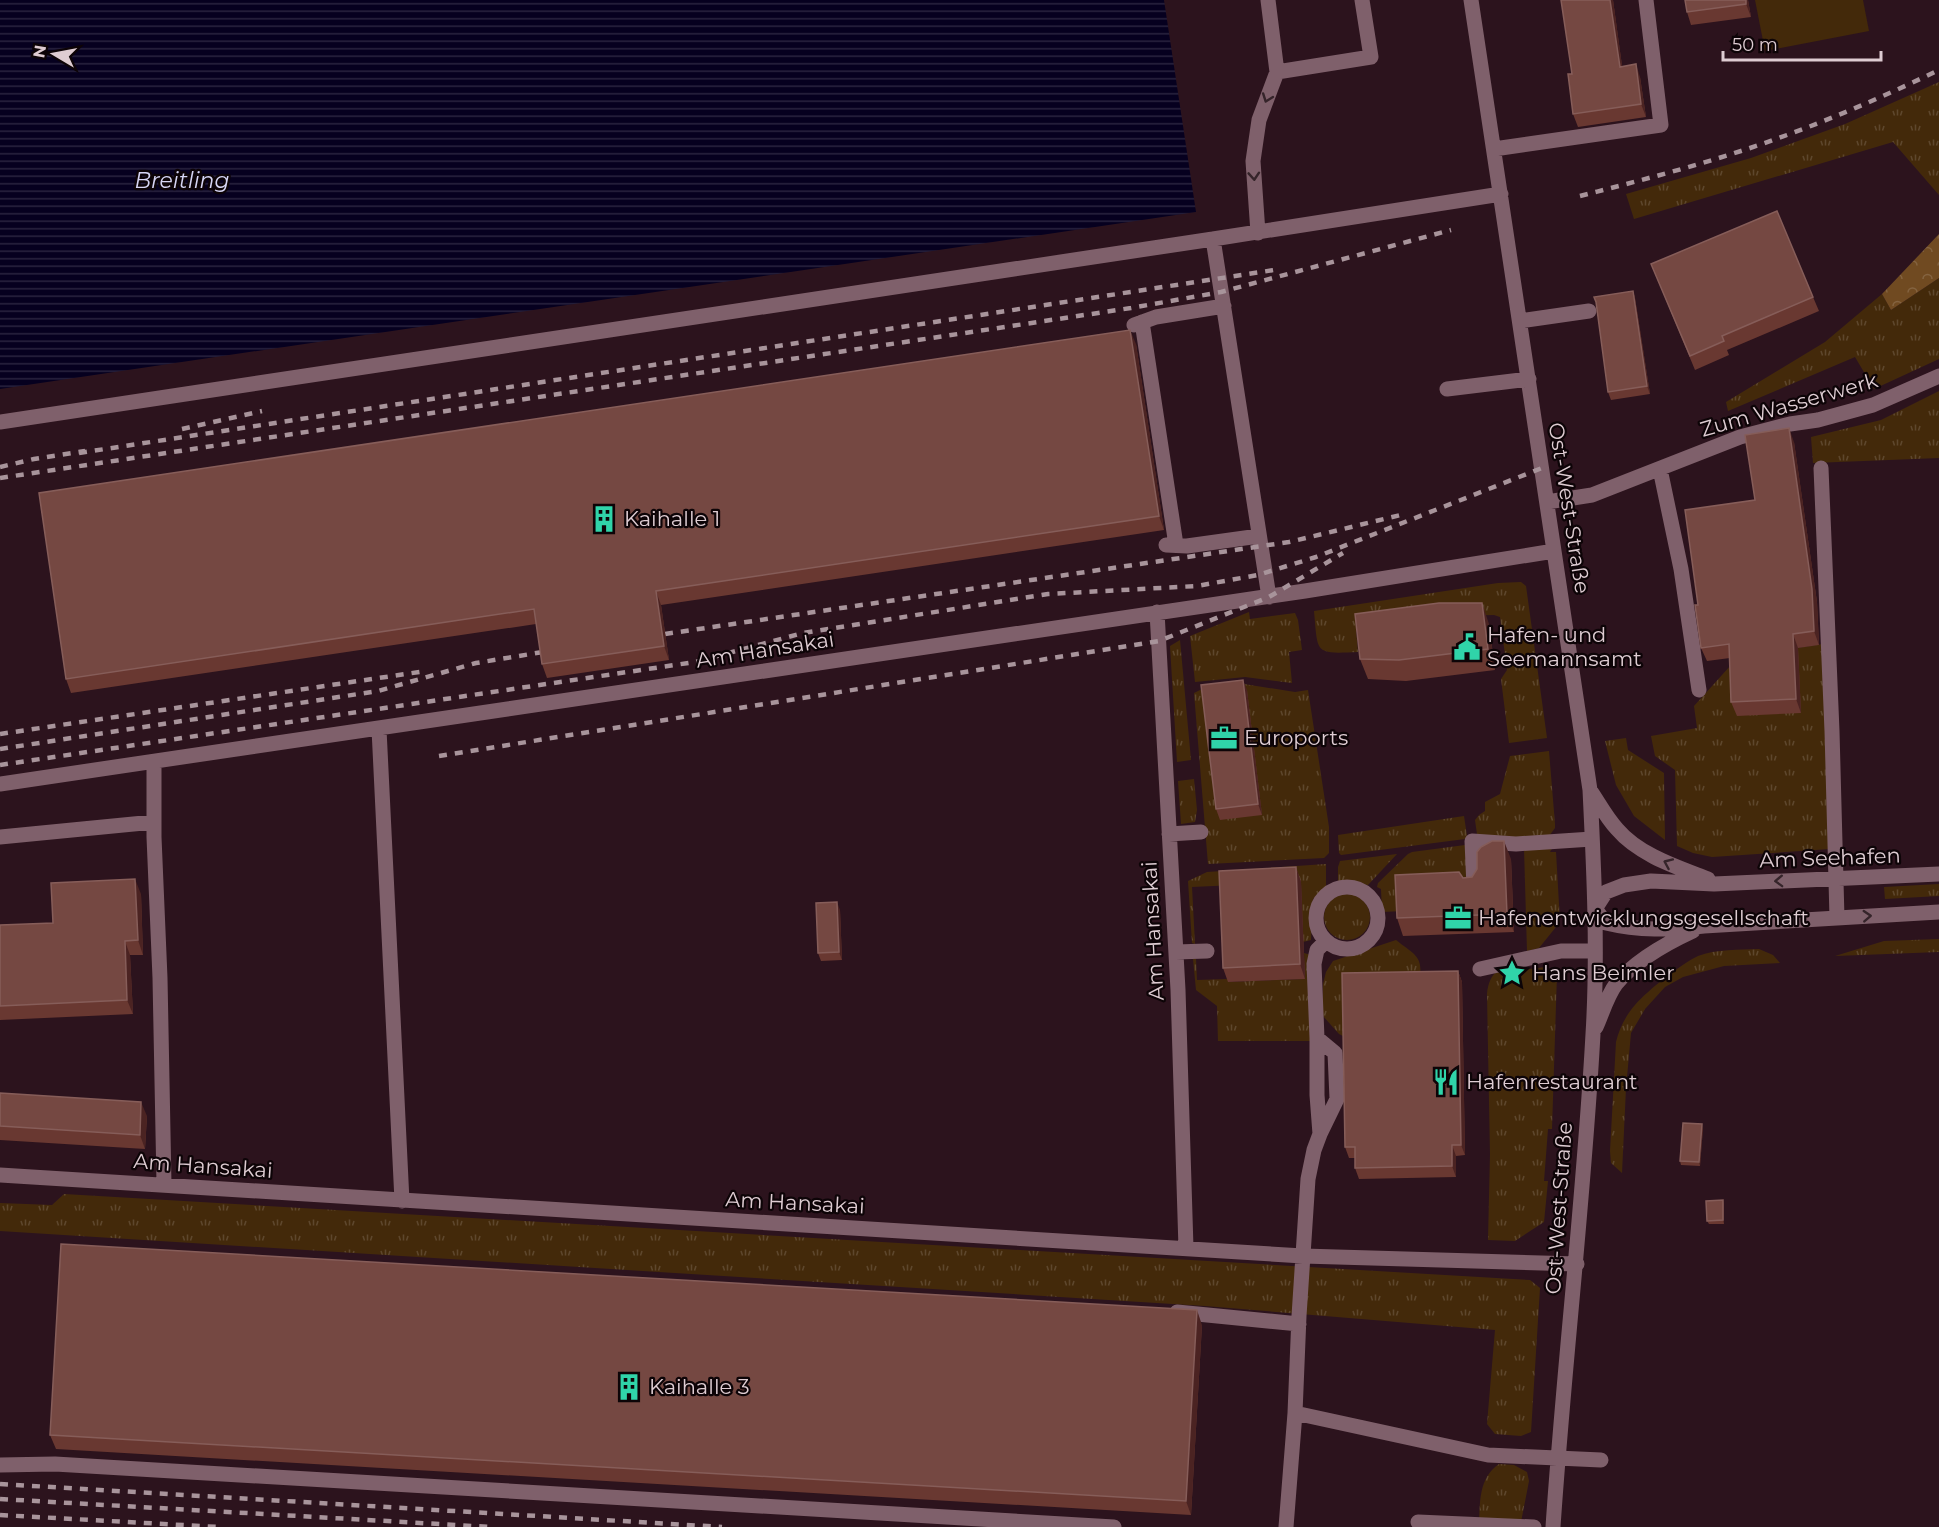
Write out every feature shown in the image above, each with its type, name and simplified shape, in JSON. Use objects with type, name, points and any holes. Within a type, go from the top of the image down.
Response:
[{"type":"street","points":[[1258,232],[1253,161],[1259,120],[1277,72],[1268,0]]},
{"type":"street","points":[[1277,72],[1371,57],[1362,0]]},
{"type":"street","name":"Ost-West-Straße","points":[[1472,0],[1590,790],[1595,909],[1593,1033],[1577,1264],[1553,1527]]},
{"type":"street","points":[[1494,149],[1661,124],[1646,0]]},
{"type":"street","points":[[0,422],[1213,240],[1501,194]]},
{"type":"street","points":[[1213,240],[1269,597]]},
{"type":"street","points":[[1224,306],[1156,317],[1138,323],[1171,545],[1187,546],[1259,536]]},
{"type":"street","points":[[1520,321],[1590,311]]},
{"type":"street","name":"Zum Wasserwerk","points":[[1547,502],[1592,495],[1740,437],[1873,405],[1939,376]]},
{"type":"street","points":[[1447,389],[1529,379]]},
{"type":"street","points":[[1821,468],[1837,918]]},
{"type":"street","points":[[1660,469],[1681,569],[1699,690]]},
{"type":"street","name":"Am Hansakai","points":[[0,784],[1269,597],[1554,551]]},
{"type":"street","name":"Am Hansakai","points":[[1157,612],[1176,952],[1186,1248]]},
{"type":"street","points":[[379,729],[402,1201]]},
{"type":"street","points":[[154,762],[164,1184]]},
{"type":"street","name":"Am Seehafen","points":[[1590,790],[1617,830],[1647,853],[1722,884]]},
{"type":"street","points":[[0,837],[154,822]]},
{"type":"street","points":[[1169,834],[1202,832]]},
{"type":"street","points":[[1474,887],[1472,841],[1516,843],[1592,839]]},
{"type":"street","name":"Am Seehafen","points":[[1595,909],[1606,892],[1624,885],[1651,881],[1722,884],[1939,874]]},
{"type":"street","points":[[1347,886],[1358,888],[1367,894],[1374,902],[1378,912],[1378,923],[1369,941],[1352,949],[1333,947],[1325,942],[1316,926],[1317,908],[1321,900],[1335,888],[1347,886]]},
{"type":"street","points":[[1595,909],[1606,923],[1625,928],[1665,930],[1939,912]]},
{"type":"street","points":[[1593,1033],[1616,985],[1667,943],[1704,926]]},
{"type":"street","points":[[1286,1527],[1308,1179],[1314,1150],[1337,1099],[1335,1053],[1317,1038],[1314,964],[1317,950],[1325,942]]},
{"type":"street","points":[[1176,952],[1208,951]]},
{"type":"street","points":[[1480,969],[1561,951],[1595,951]]},
{"type":"street","name":"Am Hansakai","points":[[0,1174],[1303,1256],[1577,1264]]},
{"type":"street","points":[[1167,1311],[1299,1324]]},
{"type":"street","points":[[1295,1413],[1488,1455],[1601,1460]]},
{"type":"street","points":[[0,1465],[55,1464],[1114,1527]]},
{"type":"street","points":[[1419,1519],[1534,1527]]},
{"type":"green space","points":[[1755,0],[1863,0],[1869,31],[1765,51]]},
{"type":"green space","points":[[1939,82],[1939,195],[1893,142],[1634,219],[1626,194],[1751,158],[1845,124]]},
{"type":"green space","points":[[1939,234],[1939,278],[1891,310],[1882,294]]},
{"type":"green space","points":[[1939,278],[1939,359],[1874,389],[1855,357],[1728,411],[1726,402],[1825,342],[1882,294],[1891,310]]},
{"type":"green space","points":[[1939,391],[1939,458],[1813,463],[1811,437],[1881,420]]},
{"type":"green space","points":[[1521,582],[1526,586],[1547,738],[1509,743],[1501,679],[1507,670],[1500,617],[1494,615],[1449,616],[1356,630],[1358,652],[1326,651],[1321,648],[1316,636],[1314,611],[1498,583]]},
{"type":"green space","points":[[1249,612],[1250,619],[1295,613],[1302,650],[1289,652],[1292,683],[1245,677],[1195,682],[1190,636]]},
{"type":"green space","points":[[1180,640],[1191,760],[1177,762],[1170,646]]},
{"type":"green space","points":[[1823,644],[1830,849],[1712,857],[1693,853],[1677,846],[1675,770],[1655,756],[1651,736],[1697,728],[1694,706],[1731,665],[1784,650]]},
{"type":"green space","points":[[1244,684],[1295,692],[1308,690],[1329,827],[1329,853],[1324,858],[1208,864],[1194,693],[1206,687]]},
{"type":"green space","points":[[1626,738],[1628,750],[1664,773],[1665,840],[1634,816],[1616,785],[1605,741]]},
{"type":"green space","points":[[1549,751],[1555,828],[1549,836],[1488,839],[1477,834],[1475,820],[1485,811],[1485,802],[1500,794],[1510,756]]},
{"type":"green space","points":[[1194,779],[1197,810],[1195,822],[1181,824],[1178,781]]},
{"type":"green space","points":[[1464,816],[1467,836],[1465,839],[1341,855],[1339,853],[1338,835]]},
{"type":"green space","points":[[1465,845],[1467,848],[1468,891],[1403,911],[1382,912],[1381,889],[1377,887],[1378,883],[1408,854]]},
{"type":"green space","points":[[1524,848],[1552,848],[1550,852],[1556,852],[1560,922],[1539,948],[1527,951]]},
{"type":"green space","points":[[1397,854],[1368,885],[1338,881],[1340,861]]},
{"type":"green space","points":[[1326,864],[1326,889],[1313,899],[1311,940],[1303,942],[1301,882],[1192,887],[1195,944],[1192,943],[1188,881],[1207,872]]},
{"type":"green space","points":[[1939,884],[1939,896],[1885,899],[1884,887]]},
{"type":"green space","points":[[1347,894],[1363,901],[1370,917],[1363,933],[1347,940],[1331,933],[1324,917],[1331,901]]},
{"type":"green space","points":[[1939,939],[1939,952],[1835,956],[1884,941]]},
{"type":"green space","points":[[1396,940],[1417,957],[1420,967],[1419,983],[1347,1038],[1339,1034],[1322,1013],[1323,984],[1326,972],[1333,961]]},
{"type":"green space","points":[[1759,949],[1773,955],[1780,963],[1724,966],[1683,977],[1665,987],[1645,1009],[1631,1033],[1622,1173],[1611,1163],[1610,1151],[1616,1042],[1626,1018],[1635,1005],[1656,985],[1698,956],[1720,951]]},
{"type":"green space","points":[[1304,953],[1311,955],[1311,1041],[1218,1041],[1217,1006],[1196,990],[1193,959],[1196,959],[1197,980],[1228,979],[1228,982],[1305,979]]},
{"type":"green space","points":[[1545,967],[1557,974],[1552,1129],[1548,1129],[1544,1181],[1548,1181],[1544,1222],[1515,1241],[1488,1240],[1490,1154],[1488,986],[1499,969],[1522,970]]},
{"type":"green space","points":[[64,1194],[1530,1280],[1540,1288],[1531,1432],[1521,1436],[1495,1434],[1487,1424],[1495,1330],[1205,1306],[0,1231],[0,1203],[52,1205]]},
{"type":"green space","points":[[1499,1464],[1514,1465],[1527,1472],[1529,1481],[1521,1522],[1479,1527],[1480,1501],[1484,1484],[1492,1470]]},
{"type":"water","name":"Breitling","points":[[0,0],[1164,0],[1196,212],[0,389]]},
{"type":"building","points":[[1561,0],[1610,0],[1620,67],[1636,64],[1641,104],[1573,114],[1568,74],[1572,74]]},
{"type":"building","points":[[1685,0],[1746,0],[1746,4],[1687,12]]},
{"type":"building","points":[[1777,211],[1813,297],[1722,336],[1724,341],[1690,356],[1651,264]]},
{"type":"building","points":[[1633,291],[1647,386],[1608,392],[1594,297]]},
{"type":"building","name":"Kaihalle 1","points":[[1130,330],[1159,516],[656,591],[664,646],[542,664],[534,609],[66,679],[39,493]]},
{"type":"building","points":[[1789,428],[1812,589],[1814,631],[1793,634],[1796,699],[1731,702],[1729,644],[1701,648],[1695,605],[1698,605],[1685,510],[1755,500],[1745,435]]},
{"type":"building","points":[[1439,603],[1482,603],[1488,649],[1399,660],[1360,659],[1355,614]]},
{"type":"building","points":[[1243,680],[1258,804],[1216,809],[1201,685]]},
{"type":"building","points":[[1492,841],[1504,841],[1507,914],[1397,918],[1395,875],[1459,872],[1463,878],[1472,877],[1477,869],[1477,852]]},
{"type":"building","points":[[1296,867],[1300,964],[1223,968],[1219,871]]},
{"type":"building","points":[[135,879],[138,940],[125,941],[127,1000],[0,1006],[0,925],[53,923],[51,883]]},
{"type":"building","points":[[837,902],[839,952],[818,953],[816,903]]},
{"type":"building","points":[[1458,971],[1461,1145],[1452,1145],[1452,1166],[1355,1168],[1355,1147],[1345,1147],[1342,973]]},
{"type":"building","points":[[0,1093],[141,1102],[140,1135],[0,1126]]},
{"type":"building","points":[[1683,1123],[1702,1124],[1699,1162],[1680,1161]]},
{"type":"building","points":[[1723,1200],[1723,1220],[1707,1221],[1706,1201]]},
{"type":"building","name":"Kaihalle 3","points":[[61,1244],[1197,1310],[1186,1501],[50,1435]]},
{"type":"railway","points":[[1580,196],[1685,168],[1762,144],[1845,112],[1939,70]]},
{"type":"railway","points":[[0,478],[1131,308],[1221,292],[1451,230]]},
{"type":"railway","points":[[79,453],[1274,270]]},
{"type":"railway","points":[[182,429],[262,411]]},
{"type":"railway","points":[[0,467],[85,451]]},
{"type":"railway","points":[[0,765],[695,662],[803,633],[1048,594],[1197,586],[1258,575],[1316,557],[1542,468]]},
{"type":"railway","points":[[665,634],[1289,542],[1405,514]]},
{"type":"railway","points":[[439,756],[1159,641],[1269,597],[1343,553]]},
{"type":"railway","points":[[0,749],[378,691],[476,663],[543,652]]},
{"type":"railway","points":[[0,734],[426,671]]},
{"type":"railway","points":[[0,1484],[722,1527]]},
{"type":"railway","points":[[0,1499],[491,1527]]},
{"type":"railway","points":[[0,1515],[219,1527]]},
{"type":"place","name":"Kaihalle 1","points":[[604,519]]},
{"type":"place","name":"Hafen- und Seemannsamt","points":[[1467,647]]},
{"type":"place","name":"Euroports","points":[[1224,738]]},
{"type":"place","name":"Hafenentwicklungsgesellschaft","points":[[1458,918]]},
{"type":"place","name":"Hans Beimler","points":[[1512,973]]},
{"type":"place","name":"Hafenrestaurant","points":[[1446,1082]]},
{"type":"place","name":"Kaihalle 3","points":[[629,1387]]}]
